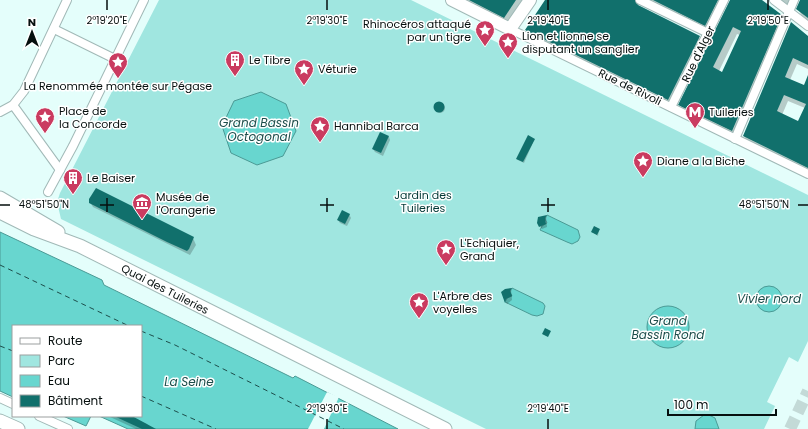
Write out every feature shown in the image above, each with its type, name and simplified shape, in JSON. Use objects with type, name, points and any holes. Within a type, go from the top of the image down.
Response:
[{"type":"main road","points":[[0,198],[41,221],[80,246]]},
{"type":"main road","name":"Quai des Tuileries","points":[[0,212],[34,229],[80,246],[445,429]]},
{"type":"main road","points":[[0,421],[18,429]]},
{"type":"street","points":[[0,112],[13,105],[24,91],[67,0]]},
{"type":"street","points":[[48,192],[144,0]]},
{"type":"street","name":"Rue de Rivoli","points":[[452,0],[808,174]]},
{"type":"street","points":[[510,29],[530,0]]},
{"type":"street","points":[[640,0],[708,34]]},
{"type":"street","name":"Rue d'Alger","points":[[671,107],[724,0]]},
{"type":"street","points":[[774,0],[808,26]]},
{"type":"street","points":[[735,139],[794,0]]},
{"type":"street","points":[[54,29],[115,59]]},
{"type":"street","points":[[13,105],[60,170]]},
{"type":"street","points":[[0,398],[12,404]]},
{"type":"street","points":[[41,417],[68,429]]},
{"type":"green space","name":"Jardin des Tuileries","points":[[159,0],[411,0],[808,195],[808,341],[798,362],[789,357],[788,359],[767,402],[775,406],[764,429],[486,429],[61,219],[57,202],[60,193]]},
{"type":"water","name":"Grand Bassin Octogonal","points":[[261,92],[286,104],[296,131],[283,156],[257,165],[231,153],[222,126],[234,101]]},
{"type":"water","points":[[547,215],[578,230],[580,237],[578,241],[572,244],[540,230],[542,226],[547,223],[545,219]]},
{"type":"water","name":"La Seine","points":[[0,232],[102,280],[104,285],[293,378],[295,376],[398,429],[128,429],[101,417],[142,417],[142,325],[12,325],[12,397],[0,391]]},
{"type":"water","name":"Vivier nord","points":[[769,286],[778,290],[782,299],[778,308],[769,312],[760,308],[756,299],[760,290]]},
{"type":"water","points":[[512,288],[543,303],[545,306],[543,314],[537,316],[532,315],[505,302],[507,298],[512,296],[510,292]]},
{"type":"water","name":"Grand Bassin Rond","points":[[664,306],[672,306],[680,309],[686,315],[689,327],[686,339],[680,345],[672,348],[664,348],[656,345],[650,339],[647,331],[647,323],[650,315],[656,309]]},
{"type":"water","points":[[704,415],[709,415],[715,418],[719,429],[695,429],[696,421]]},
{"type":"water","points":[[65,417],[90,417],[86,426]]},
{"type":"pier","points":[[327,392],[339,397],[324,429],[308,429]]},
{"type":"building","points":[[469,0],[516,0],[504,18]]},
{"type":"building","points":[[545,0],[635,0],[638,5],[700,36],[668,100],[525,30]]},
{"type":"building","points":[[653,0],[718,0],[705,26]]},
{"type":"building","points":[[730,0],[762,0],[782,15],[732,131],[678,105]],"holes":[[[733,27],[741,31],[722,72],[713,67]]]},
{"type":"building","points":[[800,0],[808,0],[808,18],[796,9]]},
{"type":"building","points":[[791,22],[808,36],[808,65],[793,58],[785,77],[804,85],[808,75],[808,168],[743,136]],"holes":[[[784,95],[806,104],[798,121],[777,111]]]},
{"type":"building","points":[[439,101],[443,103],[445,107],[443,111],[439,113],[435,111],[433,107],[435,103]]},
{"type":"building","points":[[380,132],[389,136],[381,153],[372,149]]},
{"type":"building","points":[[528,135],[535,139],[523,162],[516,159]]},
{"type":"building","name":"Musée de l'Orangerie","points":[[96,188],[194,237],[189,249],[187,251],[167,242],[89,203],[89,199]]},
{"type":"building","points":[[342,210],[350,214],[345,224],[337,220]]},
{"type":"building","points":[[547,215],[545,218],[546,224],[539,227],[537,223],[538,217]]},
{"type":"building","points":[[594,226],[600,229],[597,235],[591,232]]},
{"type":"building","points":[[512,288],[510,291],[512,296],[506,299],[505,303],[501,292],[505,289]]},
{"type":"building","points":[[545,328],[551,331],[548,337],[542,334]]},
{"type":"building","points":[[116,417],[134,417],[156,429],[142,429]]},
{"type":"ferry route","points":[[0,265],[127,325]]},
{"type":"ferry route","points":[[142,331],[175,345],[344,429]]},
{"type":"ferry route","points":[[0,346],[12,351]]},
{"type":"ferry route","points":[[142,396],[216,429]]},
{"type":"tunnel","points":[[790,429],[808,391]]},
{"type":"place","name":"Rhinocéros attaqué par un tigre","points":[[485,47]]},
{"type":"place","name":"Lion et lionne se disputant un sanglier","points":[[508,59]]},
{"type":"place","name":"Le Tibre","points":[[235,77]]},
{"type":"place","name":"La Renommée montée sur Pégase","points":[[118,79]]},
{"type":"place","name":"Véturie","points":[[304,86]]},
{"type":"place","name":"Tuileries","points":[[695,129]]},
{"type":"place","name":"Place de la Concorde","points":[[45,134]]},
{"type":"place","name":"Hannibal Barca","points":[[320,143]]},
{"type":"place","name":"Diane a la Biche","points":[[643,178]]},
{"type":"place","name":"Le Baiser","points":[[73,195]]},
{"type":"place","name":"Musée de l'Orangerie","points":[[142,220]]},
{"type":"place","name":"L'Echiquier, Grand","points":[[446,266]]},
{"type":"place","name":"L'Arbre des voyelles","points":[[419,319]]}]
